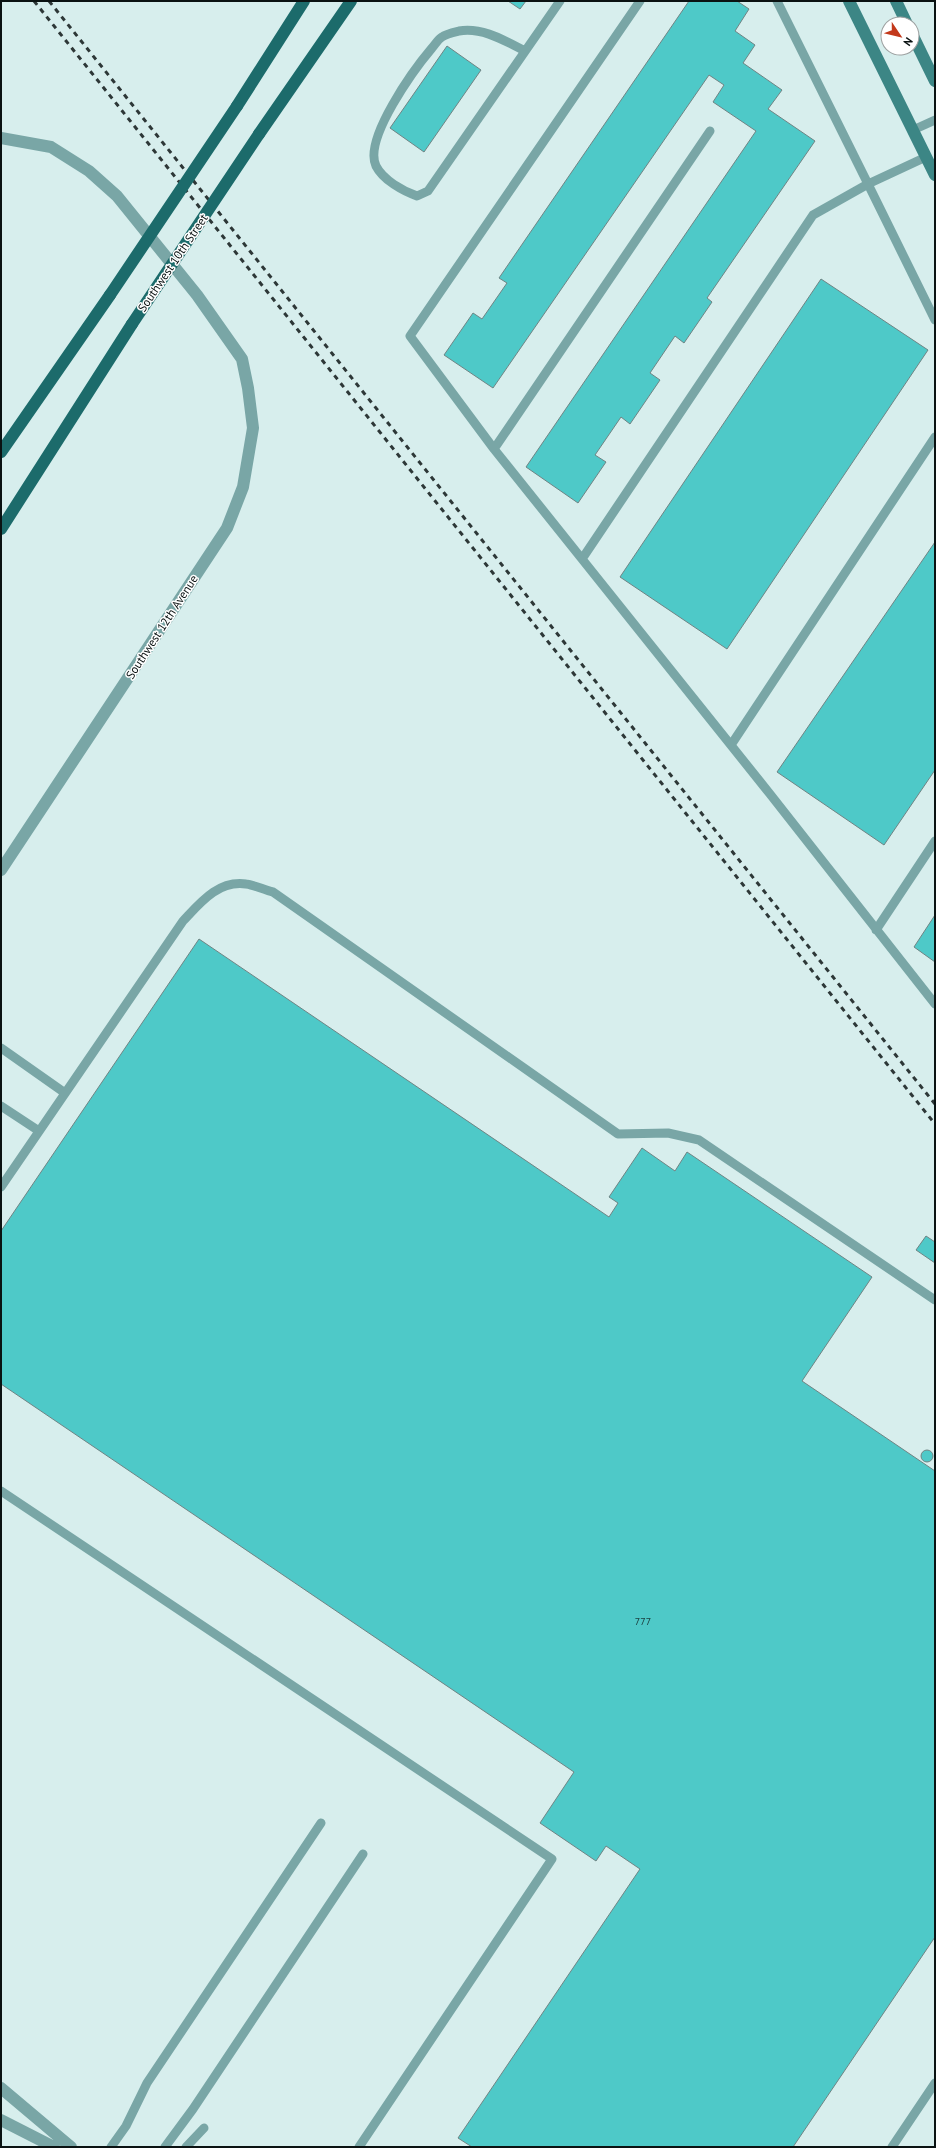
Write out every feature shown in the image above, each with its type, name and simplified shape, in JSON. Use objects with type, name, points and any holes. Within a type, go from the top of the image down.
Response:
[{"type":"main road","points":[[1,452],[110,295],[237,106],[304,1]]},
{"type":"main road","name":"Southwest 10th Street","points":[[1,529],[132,324],[259,134],[351,1]]},
{"type":"street","points":[[849,1],[935,176]]},
{"type":"street","points":[[896,1],[903,16]]},
{"type":"street","points":[[920,50],[935,81]]},
{"type":"street","name":"Southwest 12th Avenue","points":[[1,138],[51,147],[89,171],[117,196],[197,295],[242,359],[248,388],[253,428],[243,487],[227,528],[1,870]]},
{"type":"street","points":[[1,2088],[71,2147]]},
{"type":"street","points":[[1,2120],[54,2147]]},
{"type":"lane","points":[[525,51],[488,33],[460,31],[442,37],[418,65],[400,91],[381,127],[374,151],[376,166],[392,184],[406,193],[417,196],[428,192],[560,1]]},
{"type":"lane","points":[[640,1],[410,336],[494,449],[935,1004]]},
{"type":"lane","points":[[778,1],[935,320]]},
{"type":"lane","points":[[913,130],[935,120]]},
{"type":"lane","points":[[494,449],[710,131]]},
{"type":"lane","points":[[582,559],[813,215],[868,184],[926,157]]},
{"type":"lane","points":[[730,745],[935,437]]},
{"type":"lane","points":[[876,930],[935,841]]},
{"type":"lane","points":[[1,1187],[183,921],[209,893],[226,886],[245,884],[273,892],[618,1134],[668,1133],[699,1140],[935,1300]]},
{"type":"lane","points":[[1,1048],[65,1093]]},
{"type":"lane","points":[[1,1106],[39,1131]]},
{"type":"lane","points":[[1,1491],[552,1859],[359,2147]]},
{"type":"lane","points":[[111,2147],[126,2126],[147,2083],[321,1823]]},
{"type":"lane","points":[[165,2147],[197,2103],[363,1854]]},
{"type":"lane","points":[[892,2147],[935,2083]]},
{"type":"lane","points":[[186,2147],[204,2128]]},
{"type":"building","points":[[508,1],[526,1],[520,9]]},
{"type":"building","points":[[689,1],[737,1],[749,9],[735,31],[755,45],[743,63],[782,90],[768,109],[815,141],[707,298],[712,302],[684,343],[675,336],[650,373],[660,380],[630,424],[621,417],[595,455],[606,462],[578,503],[526,467],[756,131],[713,102],[724,85],[709,75],[493,388],[444,355],[473,313],[482,319],[507,283],[499,278]]},
{"type":"building","points":[[447,46],[481,70],[424,152],[390,128]]},
{"type":"building","points":[[821,279],[928,350],[727,649],[620,577]]},
{"type":"building","points":[[935,542],[935,770],[884,845],[777,772]]},
{"type":"building","points":[[935,915],[935,962],[914,947]]},
{"type":"building","points":[[199,939],[609,1217],[618,1203],[609,1197],[642,1148],[675,1171],[687,1152],[872,1277],[802,1381],[935,1471],[935,1937],[793,2147],[472,2147],[458,2138],[640,1869],[606,1846],[596,1861],[540,1823],[574,1772],[1,1384],[1,1231]]},
{"type":"building","points":[[926,1236],[935,1242],[935,1263],[916,1250]]},
{"type":"building","points":[[927,1450],[931,1452],[933,1456],[931,1460],[927,1462],[923,1460],[921,1456],[923,1452]]},
{"type":"railway","points":[[34,1],[935,1124]]},
{"type":"railway","points":[[49,1],[935,1104]]}]
